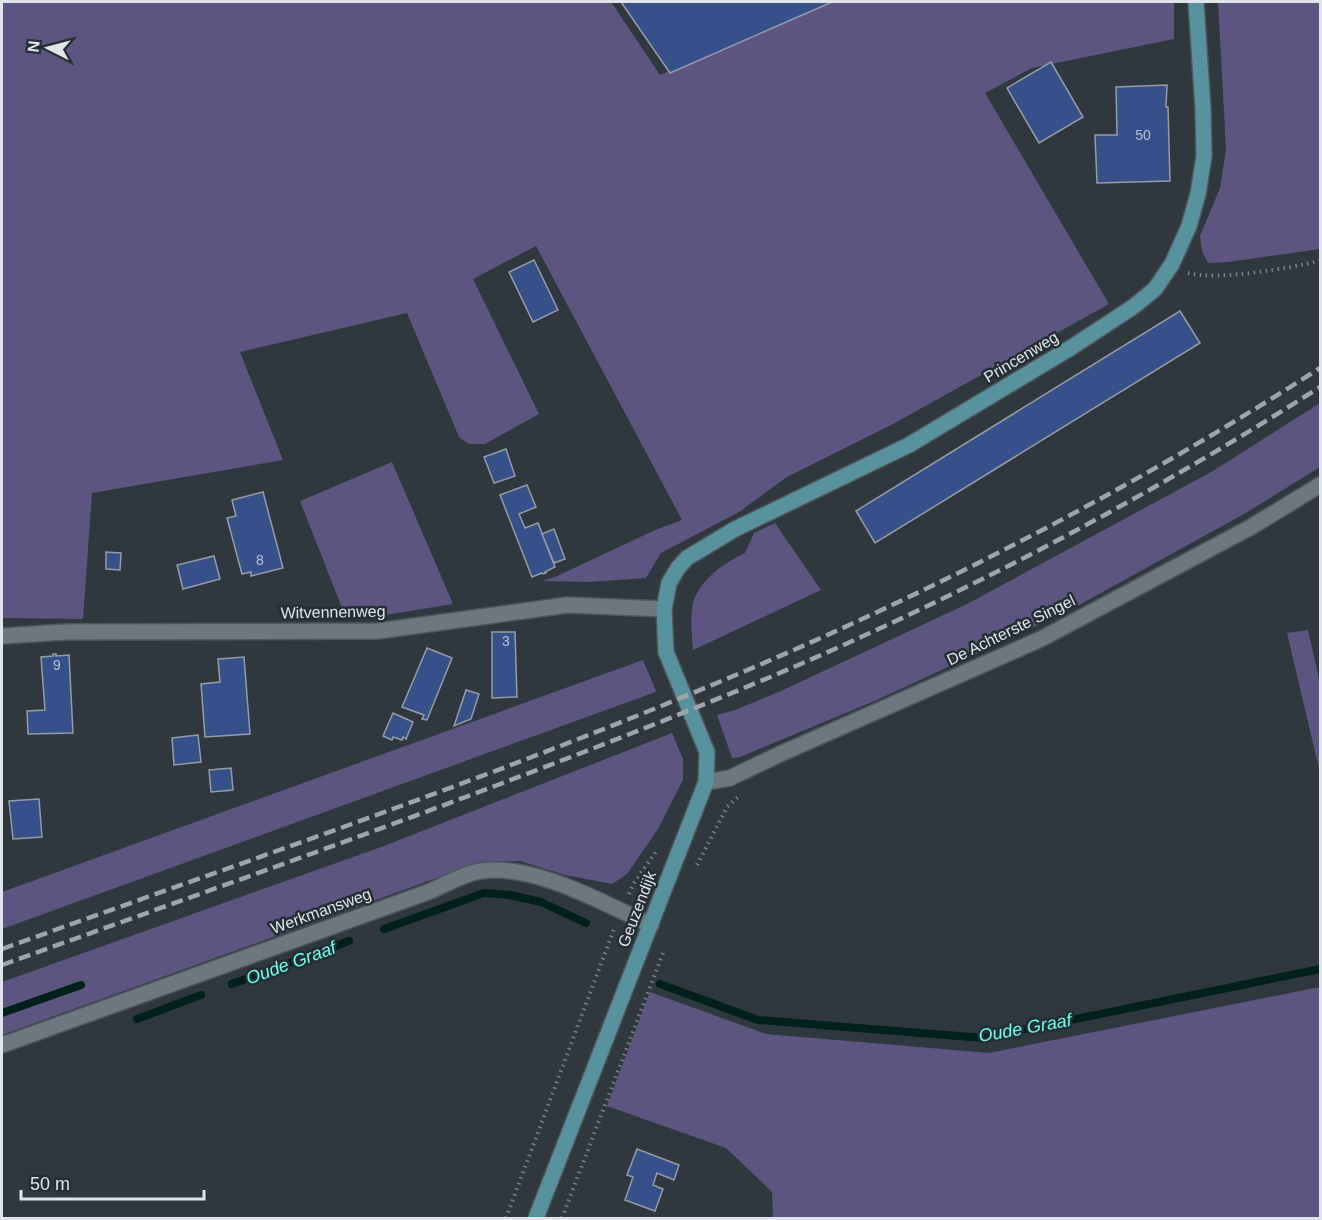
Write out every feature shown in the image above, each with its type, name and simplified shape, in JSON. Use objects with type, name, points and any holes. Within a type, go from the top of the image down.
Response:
[{"type":"main road","name":"Princenweg","points":[[663,609],[669,583],[687,558],[735,529],[909,445],[1072,347],[1155,289],[1172,264],[1189,226],[1198,194],[1204,156],[1196,2]]},
{"type":"main road","name":"Geuzendijk","points":[[536,1218],[706,782],[707,752],[666,652],[663,609]]},
{"type":"street","name":"De Achterste Singel","points":[[706,782],[730,778],[1041,639],[1251,527],[1320,485]]},
{"type":"street","name":"Witvennenweg","points":[[2,636],[66,632],[378,631],[567,605],[663,609]]},
{"type":"street","name":"Werkmansweg","points":[[2,1045],[428,892],[479,871],[519,872],[566,886],[651,925]]},
{"type":"path","points":[[1172,264],[1190,273],[1204,276],[1228,275],[1320,261]]},
{"type":"shaded area","points":[[2,2],[611,2],[660,75],[833,2],[1174,2],[1174,39],[1032,68],[985,93],[1109,304],[893,424],[787,477],[739,512],[661,553],[646,578],[589,582],[542,581],[682,520],[536,246],[473,279],[539,414],[485,444],[469,444],[459,437],[407,313],[240,352],[283,460],[92,493],[83,619],[2,618]]},
{"type":"shaded area","points":[[1218,2],[1320,2],[1320,249],[1208,263],[1202,251],[1200,236],[1220,188],[1226,149]]},
{"type":"shaded area","points":[[1320,403],[1320,467],[1244,514],[1070,610],[877,700],[740,757],[732,758],[717,715],[781,691],[967,604],[1213,471]]},
{"type":"shaded area","points":[[392,462],[453,604],[385,615],[346,618],[300,501]]},
{"type":"shaded area","points":[[775,523],[821,590],[693,650],[692,608],[699,589],[717,570],[745,553],[754,533]]},
{"type":"shaded area","points":[[1308,630],[1320,683],[1320,773],[1287,633]]},
{"type":"shaded area","points":[[643,660],[656,691],[653,693],[2,929],[2,892]]},
{"type":"shaded area","points":[[672,733],[683,759],[683,780],[658,829],[627,874],[612,884],[565,875],[520,861],[481,862],[2,1035],[2,982],[384,846]]},
{"type":"shaded area","points":[[1320,987],[1320,1218],[773,1218],[772,1192],[726,1148],[607,1106],[650,992],[766,1034],[989,1053]]},
{"type":"building","points":[[621,2],[832,2],[670,73]]},
{"type":"building","points":[[1051,62],[1083,117],[1039,143],[1007,88]]},
{"type":"building","points":[[1167,85],[1170,181],[1097,183],[1095,135],[1117,135],[1116,87]]},
{"type":"building","points":[[534,260],[558,310],[533,322],[509,272]]},
{"type":"building","points":[[1180,311],[1200,343],[875,543],[856,511]]},
{"type":"building","points":[[506,449],[515,476],[494,483],[484,457]]},
{"type":"building","points":[[527,485],[536,507],[519,514],[525,528],[538,523],[555,567],[546,573],[532,577],[500,495]]},
{"type":"building","points":[[263,492],[283,568],[251,576],[251,572],[242,574],[227,518],[236,516],[232,500]]},
{"type":"building","points":[[554,529],[565,559],[554,563],[542,534]]},
{"type":"building","points":[[106,552],[121,553],[120,570],[106,569]]},
{"type":"building","points":[[214,556],[220,579],[183,589],[177,565]]},
{"type":"building","points":[[492,632],[515,632],[517,697],[492,698]]},
{"type":"building","points":[[427,648],[452,658],[427,720],[422,719],[424,715],[402,707]]},
{"type":"building","points":[[53,654],[56,656],[69,655],[73,733],[28,734],[27,711],[45,710],[41,657],[53,656]]},
{"type":"building","points":[[244,657],[250,734],[205,737],[201,684],[220,682],[218,659]]},
{"type":"building","points":[[466,690],[479,694],[471,719],[454,726]]},
{"type":"building","points":[[393,713],[413,722],[406,739],[393,737],[392,740],[383,736]]},
{"type":"building","points":[[198,735],[201,762],[174,765],[172,738]]},
{"type":"building","points":[[231,768],[233,790],[211,792],[209,770]]},
{"type":"building","points":[[39,799],[42,837],[13,839],[9,801]]},
{"type":"building","points":[[637,1149],[679,1165],[674,1180],[657,1173],[653,1185],[663,1189],[655,1211],[625,1200],[633,1177],[627,1175]]},
{"type":"waterway","name":"Oude Graaf","points":[[384,929],[484,893],[510,895],[541,902],[586,923]]},
{"type":"waterway","name":"Oude Graaf","points":[[232,984],[349,941]]},
{"type":"waterway","name":"Oude Graaf","points":[[660,984],[758,1020],[983,1038],[1320,969]]},
{"type":"waterway","name":"Oude Graaf","points":[[2,1013],[81,985]]},
{"type":"waterway","name":"Oude Graaf","points":[[137,1019],[201,995]]},
{"type":"railway","points":[[2,949],[501,769],[698,691],[796,649],[931,586],[1064,519],[1194,446],[1320,368]]},
{"type":"railway","points":[[2,965],[543,768],[799,664],[953,594],[1028,556],[1177,474],[1320,387]]}]
